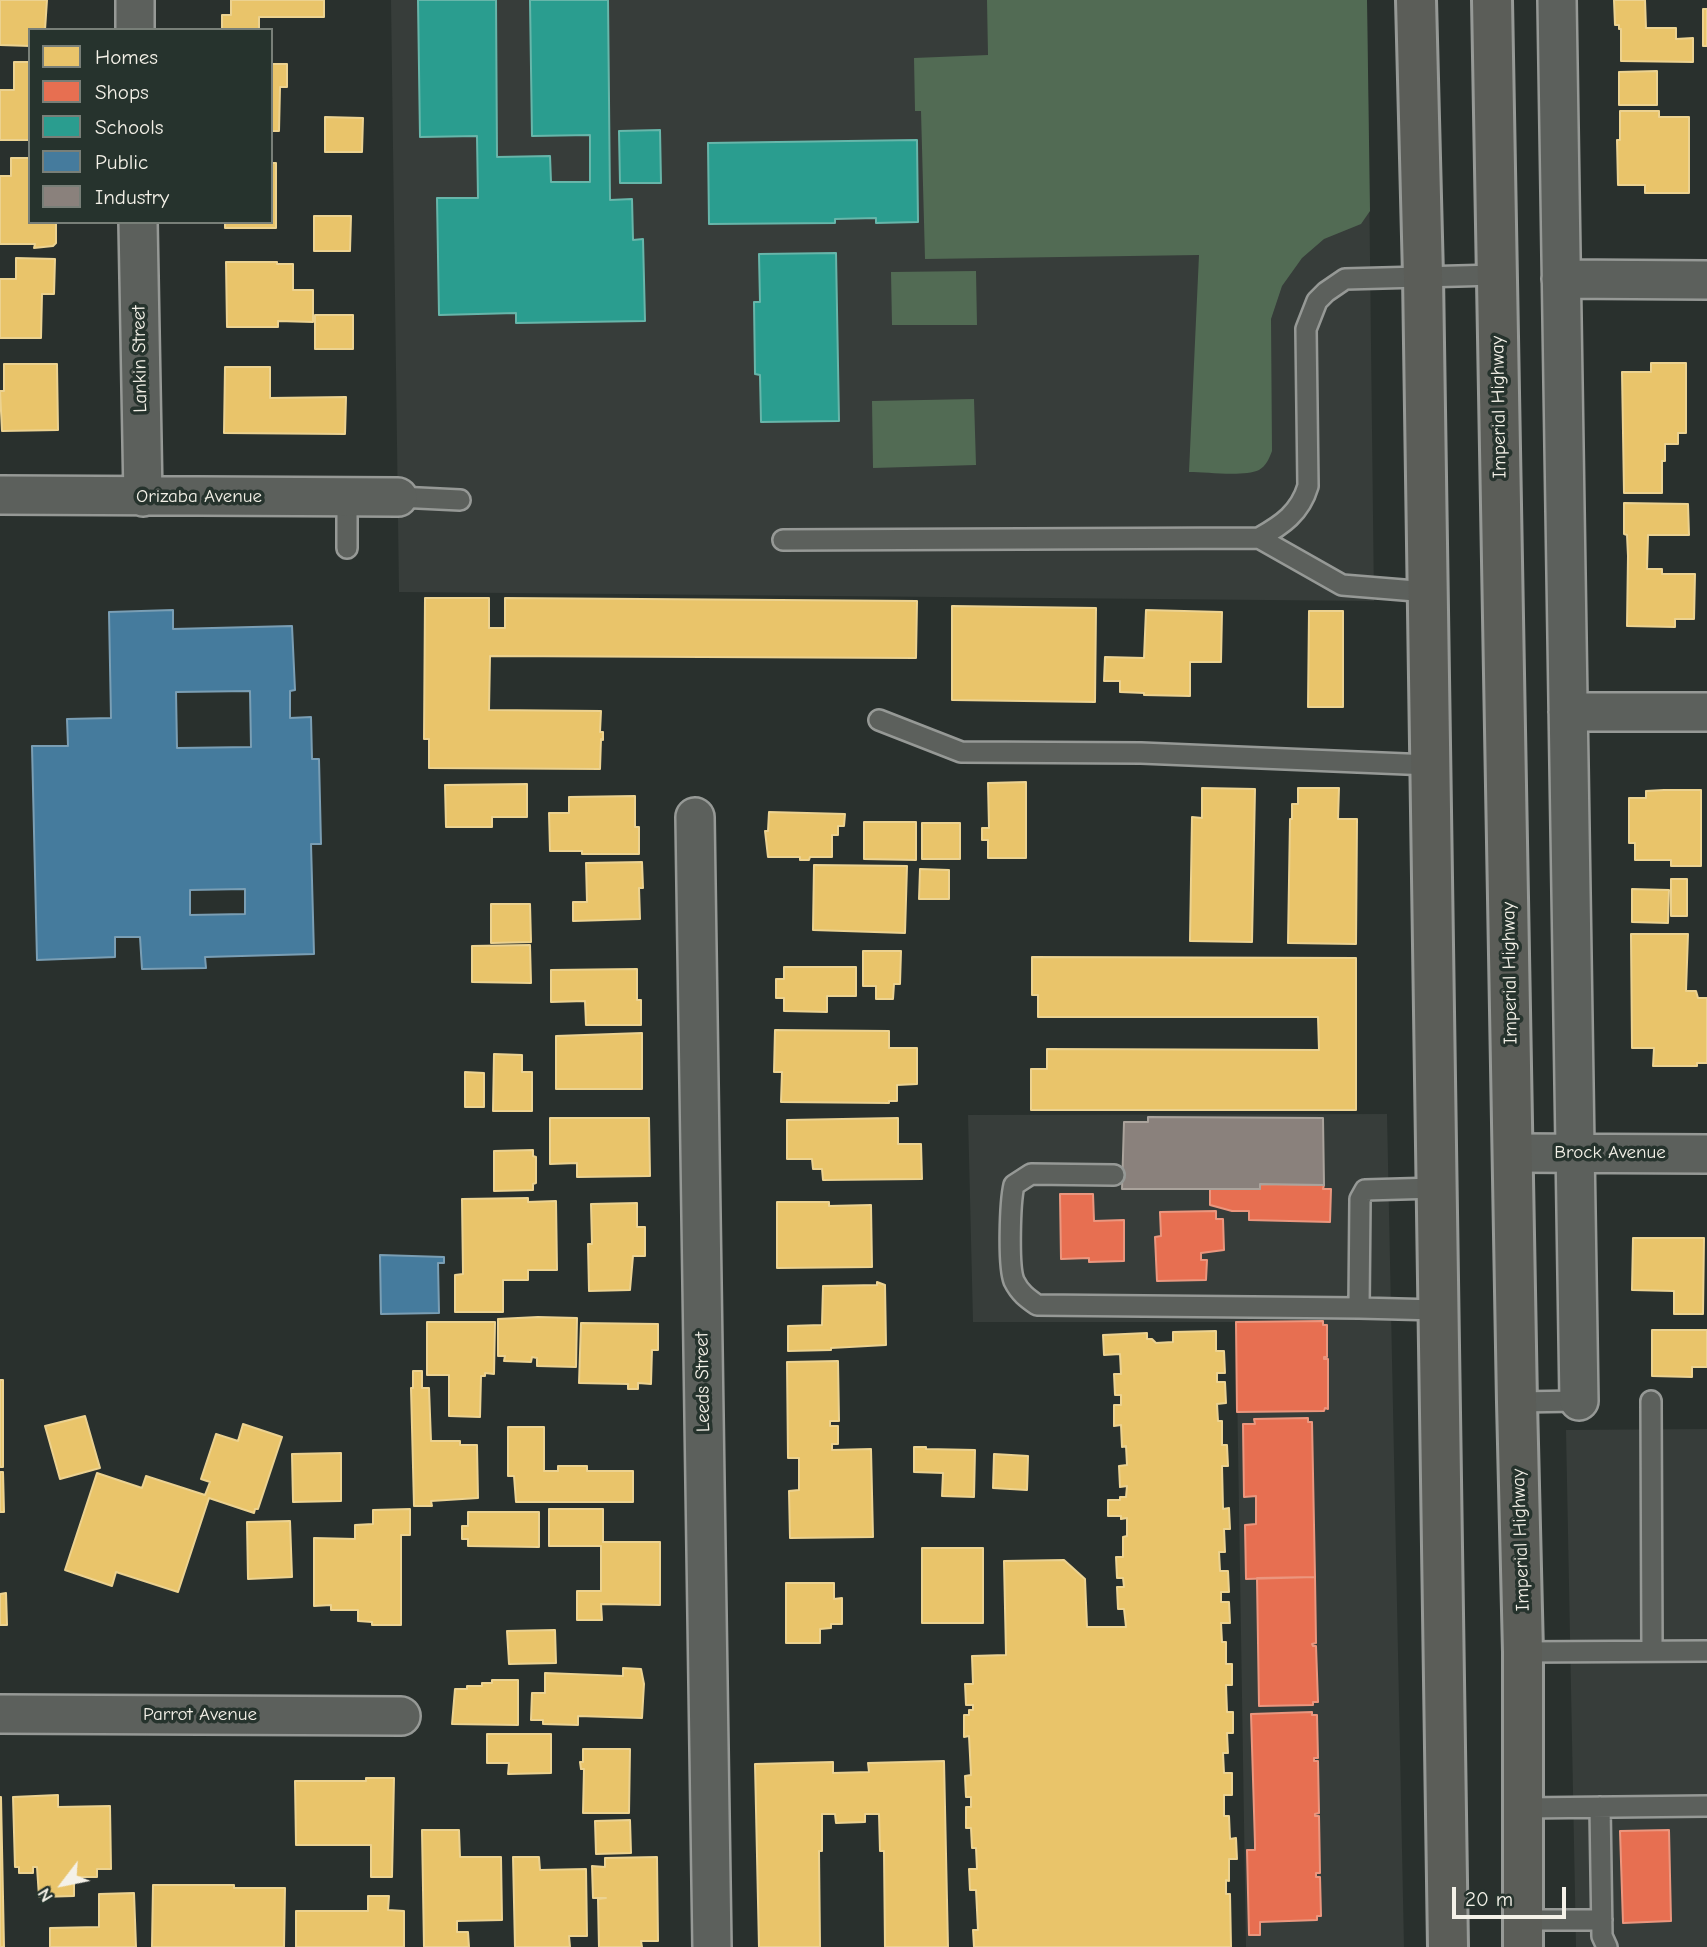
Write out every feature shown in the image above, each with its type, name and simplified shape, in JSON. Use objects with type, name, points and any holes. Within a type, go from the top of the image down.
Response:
[{"type":"main road","points":[[1416,0],[1423,276],[1448,1947]]},
{"type":"main road","name":"Imperial Highway","points":[[1492,0],[1517,1402],[1524,1652],[1522,1934]]},
{"type":"street","points":[[135,0],[135,28]]},
{"type":"street","points":[[1556,0],[1579,1401]]},
{"type":"street","name":"Lankin Street","points":[[138,224],[143,497]]},
{"type":"street","points":[[1561,279],[1707,280]]},
{"type":"street","name":"Orizaba Avenue","points":[[0,495],[398,497]]},
{"type":"street","points":[[1568,712],[1707,712]]},
{"type":"street","name":"Leeds Street","points":[[695,817],[712,1947]]},
{"type":"street","name":"Brock Avenue","points":[[1514,1153],[1707,1154]]},
{"type":"street","name":"Parrot Avenue","points":[[0,1714],[401,1716]]},
{"type":"lane","points":[[1259,538],[1299,508],[1308,486],[1306,329],[1317,301],[1345,279],[1496,275]]},
{"type":"lane","points":[[347,497],[347,548]]},
{"type":"lane","points":[[398,497],[460,500]]},
{"type":"lane","points":[[783,540],[1259,538],[1342,585],[1428,592]]},
{"type":"lane","points":[[878,720],[961,752],[1142,753],[1430,765]]},
{"type":"lane","points":[[1114,1175],[1031,1174],[1014,1185],[1010,1200],[1013,1278],[1022,1295],[1037,1305],[1438,1310]]},
{"type":"lane","points":[[1359,1308],[1360,1199],[1365,1190],[1436,1188]]},
{"type":"lane","points":[[1517,1402],[1579,1401]]},
{"type":"lane","points":[[1651,1401],[1652,1651]]},
{"type":"lane","points":[[1524,1652],[1707,1651]]},
{"type":"lane","points":[[1523,1808],[1707,1805]]},
{"type":"lane","points":[[1600,1807],[1602,1936],[1607,1947]]},
{"type":"lane","points":[[1522,1934],[1602,1920]]},
{"type":"shaded area","points":[[391,0],[1367,0],[1374,601],[399,592]]},
{"type":"shaded area","points":[[1387,1114],[1404,1947],[1246,1947],[1236,1322],[973,1322],[968,1115]]},
{"type":"shaded area","points":[[1707,1429],[1707,1947],[1576,1947],[1566,1430]]},
{"type":"green space","points":[[987,0],[1367,0],[1370,211],[1361,224],[1324,239],[1302,258],[1282,286],[1271,319],[1272,451],[1259,470],[1235,474],[1189,472],[1199,255],[925,259],[921,111],[915,111],[914,58],[988,55]]},
{"type":"green space","points":[[976,271],[977,325],[892,325],[891,272]]},
{"type":"green space","points":[[974,399],[976,465],[873,468],[872,401]]},
{"type":"building: Homes","points":[[0,0],[47,0],[45,28],[28,28],[28,46],[0,45]]},
{"type":"building: Homes","points":[[231,0],[324,0],[324,17],[259,17],[259,28],[222,28],[222,15],[231,15]]},
{"type":"building: Homes","points":[[1614,0],[1645,0],[1646,28],[1676,28],[1676,39],[1693,38],[1693,62],[1621,61],[1621,29],[1619,25],[1615,25]]},
{"type":"building: Homes","points":[[1703,9],[1707,9],[1707,46],[1703,46]]},
{"type":"building: Homes","points":[[14,62],[28,62],[28,140],[0,140],[0,90],[14,90]]},
{"type":"building: Homes","points":[[273,64],[287,64],[287,87],[280,87],[279,131],[273,131]]},
{"type":"building: Homes","points":[[1657,71],[1657,105],[1619,105],[1619,72]]},
{"type":"building: Homes","points":[[1620,111],[1659,111],[1659,117],[1689,117],[1689,193],[1645,193],[1645,185],[1618,185],[1617,140],[1620,140]]},
{"type":"building: Homes","points":[[325,117],[363,118],[362,152],[325,152]]},
{"type":"building: Homes","points":[[11,158],[28,158],[28,224],[56,224],[56,243],[53,246],[34,248],[35,244],[0,244],[0,176],[11,176]]},
{"type":"building: Homes","points":[[273,163],[276,163],[276,228],[225,228],[225,224],[273,224]]},
{"type":"building: Homes","points":[[314,216],[351,216],[350,251],[314,251]]},
{"type":"building: Homes","points":[[16,258],[55,259],[54,294],[42,294],[41,338],[0,338],[0,279],[16,279]]},
{"type":"building: Homes","points":[[226,262],[293,264],[293,290],[313,290],[313,322],[278,321],[278,327],[227,327]]},
{"type":"building: Homes","points":[[315,315],[353,315],[353,349],[315,349]]},
{"type":"building: Homes","points":[[1651,363],[1686,363],[1686,433],[1678,433],[1678,444],[1665,444],[1662,493],[1624,493],[1622,372],[1651,372]]},
{"type":"building: Homes","points":[[4,364],[57,364],[58,430],[2,431],[0,391],[4,391]]},
{"type":"building: Homes","points":[[225,367],[270,367],[270,398],[346,397],[345,434],[224,433]]},
{"type":"building: Homes","points":[[1624,503],[1688,504],[1689,535],[1648,535],[1647,569],[1662,569],[1662,574],[1695,574],[1694,619],[1675,619],[1675,627],[1627,626],[1628,556],[1627,535],[1624,534]]},
{"type":"building: Homes","points":[[425,598],[489,598],[489,628],[505,628],[505,598],[917,601],[916,658],[490,656],[489,710],[601,711],[600,732],[603,732],[603,740],[601,739],[600,769],[429,768],[429,739],[424,739]]},
{"type":"building: Homes","points":[[952,606],[1096,608],[1095,702],[952,700]]},
{"type":"building: Homes","points":[[1146,610],[1222,612],[1221,662],[1190,662],[1190,696],[1120,692],[1120,681],[1104,681],[1105,657],[1144,658]]},
{"type":"building: Homes","points":[[1309,611],[1343,611],[1343,707],[1308,707]]},
{"type":"building: Homes","points":[[1026,782],[1026,858],[988,858],[988,840],[982,840],[982,828],[989,828],[988,783]]},
{"type":"building: Homes","points":[[527,784],[527,817],[492,817],[492,827],[446,827],[445,785]]},
{"type":"building: Homes","points":[[1202,788],[1255,789],[1252,942],[1190,941],[1192,817],[1202,818]]},
{"type":"building: Homes","points":[[1298,788],[1339,788],[1338,819],[1357,819],[1356,944],[1288,943],[1290,819],[1292,804],[1298,804]]},
{"type":"building: Homes","points":[[1701,790],[1701,866],[1671,866],[1671,860],[1635,860],[1635,843],[1629,843],[1629,798],[1646,798],[1646,791]]},
{"type":"building: Homes","points":[[635,796],[635,827],[639,827],[639,854],[550,851],[549,813],[569,813],[569,797]]},
{"type":"building: Homes","points":[[769,812],[845,814],[844,826],[838,826],[838,835],[832,835],[832,857],[800,860],[800,857],[768,857],[765,831],[768,831]]},
{"type":"building: Homes","points":[[864,822],[916,822],[916,860],[864,859]]},
{"type":"building: Homes","points":[[922,823],[960,823],[960,859],[922,859]]},
{"type":"building: Homes","points":[[642,862],[640,919],[573,921],[573,902],[587,902],[586,863]]},
{"type":"building: Homes","points":[[814,865],[907,866],[905,933],[813,930]]},
{"type":"building: Homes","points":[[920,869],[949,870],[949,899],[919,899]]},
{"type":"building: Homes","points":[[1671,879],[1687,879],[1687,916],[1671,916]]},
{"type":"building: Homes","points":[[1632,889],[1669,890],[1668,923],[1632,922]]},
{"type":"building: Homes","points":[[491,904],[530,904],[531,942],[491,943]]},
{"type":"building: Homes","points":[[1631,934],[1688,934],[1686,991],[1696,991],[1698,998],[1707,998],[1707,1063],[1697,1063],[1697,1066],[1653,1066],[1654,1048],[1632,1048]]},
{"type":"building: Homes","points":[[530,945],[531,983],[472,982],[472,946]]},
{"type":"building: Homes","points":[[863,951],[901,951],[900,984],[894,984],[893,999],[876,999],[876,986],[863,986]]},
{"type":"building: Homes","points":[[1032,957],[1356,958],[1356,1110],[1031,1110],[1031,1069],[1047,1069],[1047,1049],[1319,1050],[1318,1017],[1038,1017],[1038,995],[1032,995]]},
{"type":"building: Homes","points":[[784,967],[856,967],[856,996],[827,996],[827,1012],[784,1011],[784,998],[776,998],[776,979],[784,979]]},
{"type":"building: Homes","points":[[637,969],[637,1000],[641,1000],[641,1025],[586,1025],[585,1001],[551,1002],[551,970]]},
{"type":"building: Homes","points":[[775,1030],[889,1031],[889,1048],[917,1048],[917,1084],[897,1085],[897,1101],[889,1103],[781,1102],[782,1072],[774,1072]]},
{"type":"building: Homes","points":[[642,1033],[642,1089],[556,1089],[556,1036]]},
{"type":"building: Homes","points":[[494,1054],[522,1055],[522,1072],[532,1072],[532,1111],[493,1111]]},
{"type":"building: Homes","points":[[465,1072],[484,1073],[484,1107],[465,1107]]},
{"type":"building: Homes","points":[[550,1118],[649,1118],[650,1176],[577,1177],[577,1163],[550,1164]]},
{"type":"building: Homes","points":[[898,1118],[898,1144],[921,1144],[922,1179],[823,1180],[822,1169],[813,1169],[812,1159],[787,1159],[787,1120]]},
{"type":"building: Homes","points":[[533,1150],[533,1156],[536,1157],[536,1183],[533,1184],[533,1190],[494,1191],[494,1151]]},
{"type":"building: Homes","points":[[528,1198],[528,1202],[556,1201],[557,1270],[528,1270],[528,1280],[503,1280],[503,1312],[455,1312],[455,1275],[463,1274],[462,1199]]},
{"type":"building: Homes","points":[[777,1202],[829,1202],[829,1206],[871,1205],[872,1267],[777,1268]]},
{"type":"building: Homes","points":[[637,1203],[637,1227],[645,1227],[645,1256],[633,1256],[630,1290],[589,1291],[591,1204]]},
{"type":"building: Homes","points":[[1633,1238],[1704,1238],[1703,1314],[1674,1314],[1674,1291],[1632,1290]]},
{"type":"building: Homes","points":[[877,1282],[885,1285],[886,1345],[788,1351],[788,1326],[822,1325],[823,1286],[877,1285]]},
{"type":"building: Homes","points":[[577,1318],[576,1367],[537,1366],[537,1358],[532,1357],[531,1362],[504,1361],[505,1356],[498,1356],[498,1319]]},
{"type":"building: Homes","points":[[427,1322],[495,1322],[494,1374],[485,1373],[485,1376],[481,1376],[480,1417],[449,1416],[449,1375],[427,1375]]},
{"type":"building: Homes","points":[[581,1323],[658,1324],[658,1350],[652,1350],[651,1384],[638,1383],[638,1389],[628,1389],[628,1384],[579,1383]]},
{"type":"building: Homes","points":[[1652,1330],[1707,1330],[1707,1367],[1692,1367],[1692,1377],[1652,1376]]},
{"type":"building: Homes","points":[[1216,1331],[1216,1351],[1224,1351],[1225,1373],[1217,1373],[1217,1382],[1225,1382],[1226,1403],[1217,1404],[1218,1421],[1222,1421],[1222,1445],[1227,1445],[1228,1466],[1222,1466],[1223,1509],[1229,1508],[1230,1529],[1224,1529],[1225,1552],[1219,1552],[1220,1571],[1228,1571],[1229,1592],[1221,1592],[1221,1602],[1229,1602],[1230,1623],[1221,1623],[1222,1642],[1226,1642],[1226,1664],[1232,1664],[1232,1685],[1226,1685],[1227,1712],[1233,1712],[1233,1733],[1227,1733],[1228,1753],[1223,1753],[1224,1773],[1232,1773],[1232,1795],[1224,1795],[1224,1816],[1229,1816],[1230,1839],[1236,1838],[1237,1859],[1229,1859],[1229,1881],[1226,1880],[1226,1894],[1230,1894],[1231,1947],[974,1947],[973,1930],[978,1930],[976,1890],[970,1890],[969,1869],[977,1869],[976,1848],[972,1848],[971,1828],[966,1828],[966,1807],[971,1807],[971,1797],[966,1797],[965,1776],[971,1775],[969,1736],[964,1737],[964,1715],[969,1715],[973,1705],[966,1705],[965,1684],[973,1684],[972,1656],[1006,1655],[1004,1561],[1064,1560],[1085,1579],[1087,1627],[1126,1627],[1124,1609],[1118,1609],[1117,1587],[1124,1587],[1123,1578],[1117,1578],[1116,1557],[1123,1557],[1127,1518],[1108,1516],[1108,1500],[1126,1497],[1127,1486],[1120,1487],[1119,1466],[1127,1465],[1126,1446],[1122,1447],[1121,1425],[1114,1426],[1114,1405],[1121,1405],[1121,1395],[1115,1395],[1114,1374],[1121,1374],[1120,1354],[1104,1355],[1103,1335],[1147,1333],[1147,1339],[1156,1343],[1173,1342],[1173,1332]]},
{"type":"building: Homes","points":[[838,1361],[839,1421],[830,1421],[830,1426],[838,1426],[838,1444],[832,1444],[832,1450],[871,1449],[873,1537],[790,1538],[789,1491],[799,1490],[799,1458],[788,1458],[787,1362]]},
{"type":"building: Homes","points":[[413,1371],[422,1371],[422,1388],[429,1388],[431,1441],[460,1441],[460,1445],[477,1445],[478,1498],[431,1501],[432,1506],[414,1506],[411,1388]]},
{"type":"building: Homes","points":[[0,1380],[3,1380],[3,1467],[0,1467]]},
{"type":"building: Homes","points":[[85,1416],[100,1468],[60,1479],[45,1426]]},
{"type":"building: Homes","points":[[243,1424],[282,1437],[258,1509],[255,1509],[254,1513],[209,1498],[178,1592],[116,1572],[112,1586],[65,1570],[97,1473],[142,1488],[146,1476],[205,1495],[210,1482],[201,1479],[216,1434],[238,1441]]},
{"type":"building: Homes","points":[[508,1427],[544,1427],[544,1471],[558,1471],[558,1466],[587,1466],[587,1471],[633,1471],[633,1502],[516,1502],[514,1476],[508,1476]]},
{"type":"building: Homes","points":[[914,1447],[975,1450],[974,1497],[942,1496],[943,1473],[914,1472]]},
{"type":"building: Homes","points":[[341,1453],[341,1501],[293,1502],[292,1454]]},
{"type":"building: Homes","points":[[994,1454],[1028,1456],[1027,1490],[993,1488]]},
{"type":"building: Homes","points":[[0,1472],[3,1472],[4,1512],[0,1512]]},
{"type":"building: Homes","points":[[410,1509],[410,1535],[401,1535],[401,1625],[372,1625],[372,1622],[358,1621],[358,1610],[331,1610],[331,1605],[314,1606],[314,1538],[355,1539],[355,1525],[373,1524],[373,1510]]},
{"type":"building: Homes","points":[[549,1509],[603,1509],[603,1542],[660,1542],[660,1605],[601,1604],[602,1620],[577,1620],[577,1591],[601,1591],[601,1546],[549,1546]]},
{"type":"building: Homes","points":[[468,1512],[539,1512],[539,1547],[468,1546],[468,1539],[462,1539],[462,1526],[468,1526]]},
{"type":"building: Homes","points":[[290,1521],[292,1577],[248,1579],[247,1522]]},
{"type":"building: Homes","points":[[922,1548],[983,1548],[983,1623],[922,1623]]},
{"type":"building: Homes","points":[[786,1583],[834,1583],[834,1599],[842,1598],[842,1624],[831,1624],[831,1628],[820,1629],[820,1643],[786,1643]]},
{"type":"building: Homes","points":[[6,1593],[7,1625],[0,1625],[0,1594]]},
{"type":"building: Homes","points":[[555,1630],[556,1663],[509,1664],[507,1631]]},
{"type":"building: Homes","points":[[623,1668],[641,1669],[644,1684],[642,1718],[578,1716],[578,1725],[543,1724],[543,1720],[531,1720],[532,1693],[545,1693],[545,1673],[623,1676]]},
{"type":"building: Homes","points":[[492,1680],[518,1680],[518,1725],[452,1724],[455,1689],[482,1686],[482,1683],[492,1683]]},
{"type":"building: Homes","points":[[487,1734],[551,1734],[551,1773],[508,1774],[509,1763],[487,1763]]},
{"type":"building: Homes","points":[[583,1749],[630,1749],[629,1813],[583,1813],[584,1769],[581,1769],[580,1762],[583,1762]]},
{"type":"building: Homes","points":[[944,1761],[948,1947],[885,1947],[884,1851],[880,1851],[879,1814],[865,1814],[865,1822],[836,1823],[835,1814],[822,1814],[822,1851],[819,1851],[820,1947],[759,1947],[755,1764],[833,1762],[833,1773],[869,1772],[868,1763]]},
{"type":"building: Homes","points":[[366,1778],[394,1778],[392,1877],[371,1877],[371,1845],[296,1845],[295,1781],[366,1781]]},
{"type":"building: Homes","points":[[58,1795],[58,1807],[110,1806],[111,1869],[97,1869],[97,1877],[76,1877],[74,1870],[74,1896],[39,1897],[37,1867],[33,1867],[33,1873],[19,1873],[19,1867],[15,1867],[13,1797]]},
{"type":"building: Homes","points":[[1,1797],[4,1947],[0,1947]]},
{"type":"building: Homes","points":[[630,1820],[631,1853],[596,1854],[595,1821]]},
{"type":"building: Homes","points":[[422,1830],[459,1830],[460,1857],[501,1857],[502,1920],[457,1921],[457,1932],[468,1932],[469,1947],[424,1947]]},
{"type":"building: Homes","points":[[513,1857],[539,1857],[540,1870],[586,1869],[587,1936],[569,1936],[570,1947],[515,1947]]},
{"type":"building: Homes","points":[[657,1857],[658,1941],[641,1941],[642,1947],[599,1947],[598,1899],[606,1898],[593,1898],[592,1866],[605,1867],[605,1858]]},
{"type":"building: Homes","points":[[153,1885],[285,1888],[284,1947],[152,1947]]},
{"type":"building: Homes","points":[[134,1893],[136,1947],[50,1947],[50,1928],[99,1927],[99,1894]]},
{"type":"building: Homes","points":[[368,1896],[389,1896],[388,1910],[404,1911],[404,1947],[296,1947],[296,1911],[368,1911]]},
{"type":"building: Shops","points":[[1260,1184],[1324,1185],[1323,1189],[1331,1189],[1330,1222],[1249,1220],[1249,1211],[1232,1211],[1210,1205],[1210,1189],[1260,1189]]},
{"type":"building: Shops","points":[[1060,1194],[1093,1194],[1094,1221],[1124,1220],[1124,1261],[1089,1262],[1089,1258],[1061,1259]]},
{"type":"building: Shops","points":[[1216,1211],[1216,1219],[1223,1219],[1224,1250],[1201,1253],[1201,1260],[1207,1260],[1206,1280],[1157,1281],[1155,1237],[1161,1236],[1160,1212]]},
{"type":"building: Shops","points":[[1323,1321],[1323,1325],[1327,1325],[1327,1357],[1324,1359],[1328,1359],[1328,1409],[1237,1412],[1236,1322]]},
{"type":"building: Shops","points":[[1308,1418],[1308,1422],[1312,1422],[1315,1577],[1246,1579],[1245,1525],[1256,1524],[1256,1496],[1244,1497],[1243,1424],[1255,1424],[1254,1419]]},
{"type":"building: Shops","points":[[1315,1577],[1316,1643],[1312,1644],[1316,1646],[1318,1702],[1313,1702],[1313,1705],[1259,1706],[1257,1578]]},
{"type":"building: Shops","points":[[1312,1712],[1312,1715],[1317,1715],[1318,1758],[1314,1758],[1314,1761],[1318,1761],[1319,1813],[1315,1816],[1319,1816],[1320,1873],[1316,1873],[1316,1877],[1320,1877],[1321,1916],[1317,1916],[1317,1920],[1260,1922],[1260,1935],[1249,1935],[1247,1850],[1255,1850],[1251,1714]]},
{"type":"building: Shops","points":[[1669,1830],[1671,1921],[1623,1923],[1620,1831]]},
{"type":"building: Schools","points":[[418,0],[496,0],[497,157],[550,156],[551,182],[590,182],[590,135],[532,136],[530,0],[608,0],[610,200],[632,199],[633,240],[643,239],[645,321],[516,323],[516,313],[439,315],[437,198],[478,198],[477,136],[420,137]]},
{"type":"building: Schools","points":[[660,130],[661,183],[620,183],[619,131]]},
{"type":"building: Schools","points":[[917,140],[918,222],[876,223],[876,218],[835,219],[835,223],[709,224],[708,143]]},
{"type":"building: Schools","points":[[836,253],[839,421],[761,422],[760,375],[755,374],[754,302],[760,302],[759,254]]},
{"type":"building: Public","points":[[173,610],[173,629],[292,626],[295,690],[290,691],[290,718],[311,717],[312,759],[319,759],[321,844],[311,844],[314,954],[205,957],[206,968],[142,969],[140,937],[115,937],[115,957],[37,960],[32,746],[68,746],[67,719],[111,718],[109,612]],"holes":[[[250,691],[251,747],[177,748],[176,692]],[[245,889],[245,914],[190,915],[190,890]]]},
{"type":"building: Public","points":[[380,1255],[444,1257],[444,1263],[438,1263],[439,1313],[381,1314]]},
{"type":"building: Industry","points":[[1148,1117],[1323,1118],[1324,1185],[1260,1184],[1260,1189],[1122,1189],[1124,1122],[1148,1122]]}]
